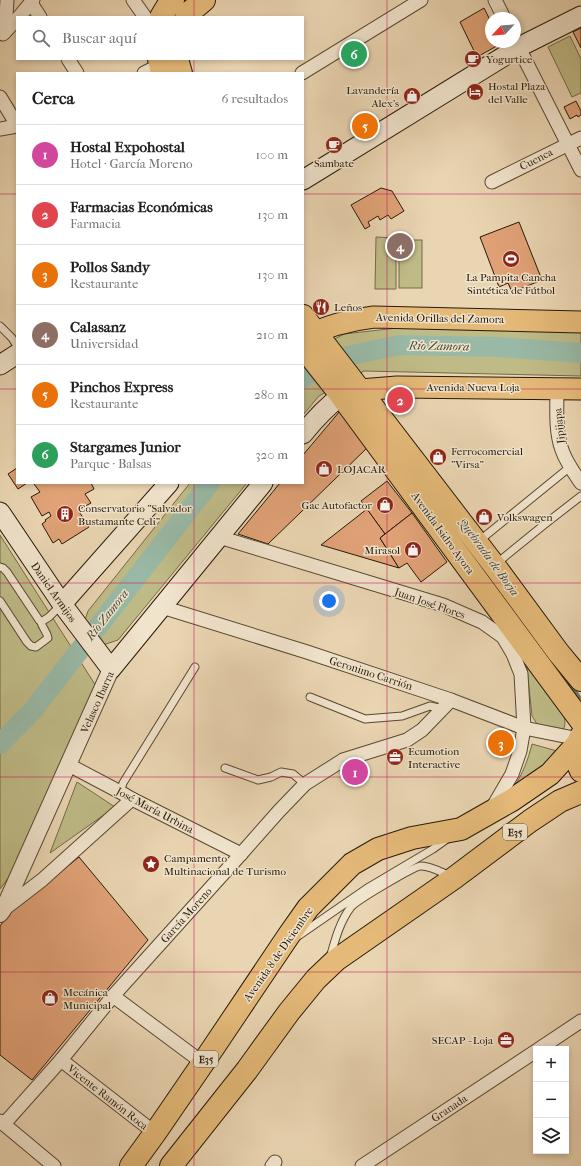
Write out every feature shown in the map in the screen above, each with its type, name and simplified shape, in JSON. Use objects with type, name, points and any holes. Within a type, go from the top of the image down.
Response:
[{"type":"highway","points":[[162,16],[170,2],[173,0]]},
{"type":"highway","points":[[187,16],[204,0]]},
{"type":"highway","points":[[163,65],[179,72]]},
{"type":"highway","name":"Avenida Isidro Ayora","points":[[309,334],[348,389],[580,735]]},
{"type":"highway","name":"Avenida Isidro Ayora","points":[[348,389],[477,543],[558,652],[581,680]]},
{"type":"highway","points":[[580,735],[576,756],[581,771]]},
{"type":"highway","name":"Avenida 8 de Diciembre","points":[[131,1166],[308,908],[352,864],[378,849],[412,838],[461,829],[512,800],[550,774],[580,735]]},
{"type":"highway","name":"E35","points":[[170,1166],[247,1070],[289,1012],[326,969],[351,948],[454,878],[530,821],[560,801],[581,792]]},
{"type":"highway","points":[[530,821],[581,807]]},
{"type":"main road","points":[[521,42],[581,16]]},
{"type":"main road","points":[[304,179],[511,48]]},
{"type":"main road","name":"Avenida Orillas del Zamora","points":[[309,334],[353,319],[374,316],[581,322]]},
{"type":"main road","points":[[0,365],[16,355]]},
{"type":"main road","name":"Avenida Nueva Loja","points":[[348,389],[397,387],[581,389]]},
{"type":"main road","points":[[304,433],[328,406],[348,389]]},
{"type":"main road","points":[[62,604],[167,484]]},
{"type":"main road","name":"Velasco Ibarra","points":[[111,669],[262,484]]},
{"type":"main road","name":"Daniel Armijos","points":[[0,512],[62,604],[111,669]]},
{"type":"street","points":[[3,34],[7,0]]},
{"type":"street","points":[[133,0],[144,16]]},
{"type":"street","points":[[304,72],[421,0]]},
{"type":"street","points":[[495,0],[501,12]]},
{"type":"street","points":[[20,16],[32,2],[39,16]]},
{"type":"street","points":[[3,34],[16,20]]},
{"type":"street","points":[[519,48],[581,170]]},
{"type":"street","points":[[69,60],[77,72]]},
{"type":"street","points":[[0,97],[16,124]]},
{"type":"street","points":[[0,129],[16,126]]},
{"type":"street","name":"Cuenca","points":[[492,182],[581,138]]},
{"type":"street","name":"Jipijapa","points":[[557,388],[558,435],[562,452],[581,483]]},
{"type":"street","name":"Juan José Flores","points":[[219,537],[443,605],[482,622],[503,638],[514,654],[521,674],[524,728],[520,751],[512,774],[489,813]]},
{"type":"street","name":"Geronimo Carrión","points":[[162,607],[307,652],[447,704],[524,728],[580,735]]},
{"type":"street","points":[[558,652],[581,669]]},
{"type":"street","name":"Velasco Ibarra","points":[[1,912],[69,765],[111,669]]},
{"type":"street","name":"García Moreno","points":[[2,1123],[61,1060],[113,996],[279,811],[306,784],[343,760],[407,740],[422,730],[447,704]]},
{"type":"street","name":"José María Urbina","points":[[69,765],[132,799],[241,854]]},
{"type":"street","name":"Velasco Ibarra","points":[[1,912],[42,880],[132,799]]},
{"type":"street","points":[[113,996],[203,1063]]},
{"type":"street","points":[[544,1046],[581,1021]]},
{"type":"street","name":"Granada","points":[[362,1166],[533,1053]]},
{"type":"street","name":"Vicente Ramón Roca","points":[[61,1060],[154,1133]]},
{"type":"street","points":[[2,1123],[54,1166]]},
{"type":"lane","points":[[0,326],[16,344]]},
{"type":"lane","points":[[477,543],[570,467]]},
{"type":"lane","points":[[494,566],[581,496]]},
{"type":"lane","points":[[0,567],[7,572],[41,622],[48,638],[36,647],[31,646],[0,601]]},
{"type":"lane","points":[[41,622],[62,604]]},
{"type":"lane","points":[[120,792],[123,783],[195,667]]},
{"type":"lane","points":[[310,697],[365,719],[402,716],[430,706],[447,704]]},
{"type":"lane","points":[[225,768],[258,780],[271,777],[280,772],[293,774],[306,784]]},
{"type":"lane","points":[[326,969],[337,934],[352,905],[397,877],[419,866],[431,868],[454,878]]},
{"type":"shaded area","points":[[570,36],[581,59],[581,93],[572,97],[548,47]]},
{"type":"shaded area","points":[[376,237],[396,238],[396,289],[375,289]]},
{"type":"shaded area","points":[[399,240],[422,240],[422,288],[399,288]]},
{"type":"shaded area","points":[[406,327],[581,329],[581,376],[364,371],[319,396],[304,414],[304,355],[344,334]]},
{"type":"shaded area","points":[[189,484],[246,484],[118,640],[103,645],[83,626],[88,611]]},
{"type":"shaded area","points":[[0,535],[96,686],[9,877],[0,889]]},
{"type":"shaded area","points":[[518,649],[562,710],[565,722],[563,730],[558,731],[537,724],[532,716],[527,669]]},
{"type":"shaded area","points":[[532,744],[557,751],[544,766],[514,787],[525,766]]},
{"type":"shaded area","points":[[77,782],[115,807],[50,853]]},
{"type":"building","points":[[484,8],[486,12],[485,48],[493,48],[477,57],[460,22]]},
{"type":"building","points":[[581,28],[581,48],[573,32]]},
{"type":"building","points":[[576,101],[581,111],[581,115],[578,117],[577,115],[570,119],[564,107]]},
{"type":"building","points":[[381,188],[392,191],[404,211],[391,219],[388,215],[380,220],[378,216],[368,222],[370,226],[365,229],[351,205]]},
{"type":"building","name":"La Pampita Cancha Sintética de Fútbol","points":[[519,222],[542,280],[512,292],[508,283],[499,287],[480,237]]},
{"type":"building","name":"LOJACAR","points":[[340,411],[367,448],[268,544],[238,534],[279,484],[304,484],[304,454]]},
{"type":"building","points":[[16,469],[16,484],[26,484],[18,489],[8,474]]},
{"type":"building","name":"Gac Autofactor","points":[[387,481],[412,513],[385,534],[361,501]]},
{"type":"building","name":"Conservatorio \"Salvador Bustamante Celi\"","points":[[34,484],[92,484],[94,489],[85,494],[91,503],[78,510],[89,527],[62,544],[59,539],[53,543],[42,524],[51,516],[49,512],[42,516],[31,497],[40,492]]},
{"type":"building","points":[[367,509],[385,534],[380,538],[399,568],[321,545]]},
{"type":"building","name":"Mirasol","points":[[412,513],[447,562],[421,582],[407,563],[399,568],[380,538]]},
{"type":"building","name":"Mecánica Municipal","points":[[79,857],[148,940],[32,1080],[0,1055],[0,926],[10,913]]},
{"type":"waterway","name":"Río Zamora","points":[[304,377],[329,360],[399,345],[498,347],[581,353]]},
{"type":"waterway","name":"Río Zamora","points":[[0,744],[33,710],[209,484]]},
{"type":"waterway","name":"Quebrada de Borja","points":[[568,681],[580,698]]},
{"type":"place","name":"Stargames Junior","points":[[354,54]]},
{"type":"place","name":"Yogurtice","points":[[473,59]]},
{"type":"place","name":"Hostal Plaza del Valle","points":[[475,92]]},
{"type":"place","name":"Lavandería Alex's","points":[[412,96]]},
{"type":"place","name":"Pinchos Express","points":[[365,126]]},
{"type":"place","name":"Sambate","points":[[334,145]]},
{"type":"place","name":"Calasanz","points":[[400,246]]},
{"type":"place","name":"La Pampita Cancha Sintética de Fútbol","points":[[511,259]]},
{"type":"place","name":"Leños","points":[[321,307]]},
{"type":"place","name":"Farmacias Económicas","points":[[400,400]]},
{"type":"place","name":"Ferrocomercial \"Virsa\"","points":[[438,457]]},
{"type":"place","name":"LOJACAR","points":[[324,469]]},
{"type":"place","name":"Gac Autofactor","points":[[385,505]]},
{"type":"place","name":"Conservatorio \"Salvador Bustamante Celi\"","points":[[65,514]]},
{"type":"place","name":"Volkswagen","points":[[484,517]]},
{"type":"place","name":"Mirasol","points":[[413,550]]},
{"type":"place","name":"Pollos Sandy","points":[[501,743]]},
{"type":"place","name":"Ecumotion Interactive","points":[[395,757]]},
{"type":"place","name":"Hostal Expohostal","points":[[355,772]]},
{"type":"place","name":"Campamento Multinacional de Turismo","points":[[151,864]]},
{"type":"place","name":"Mecánica Municipal","points":[[50,998]]},
{"type":"place","name":"SECAP - Loja","points":[[506,1040]]}]
